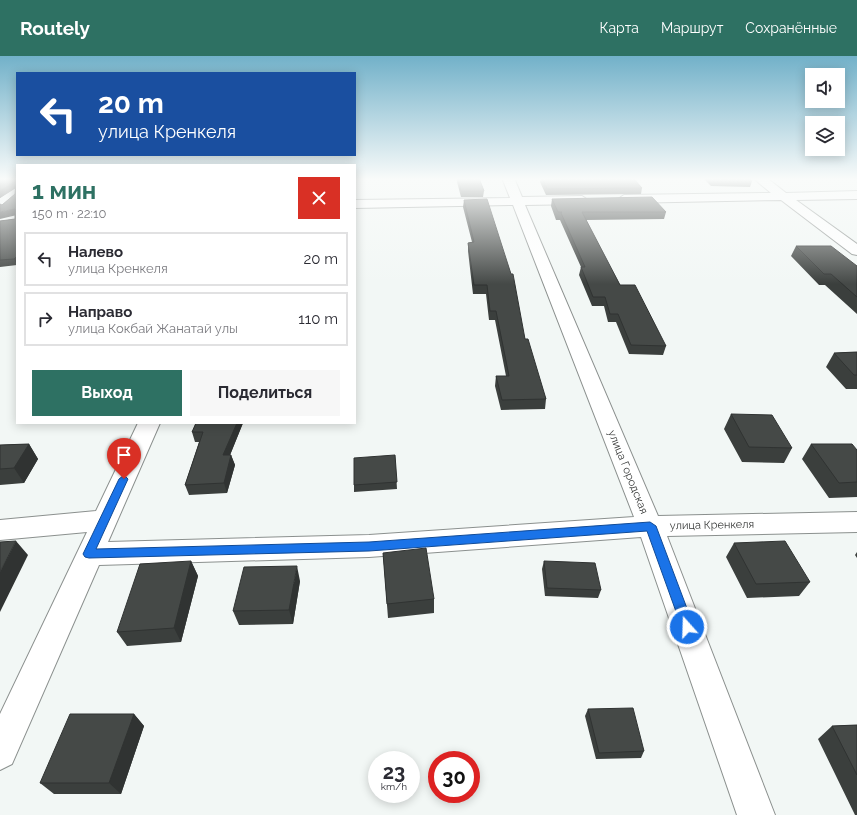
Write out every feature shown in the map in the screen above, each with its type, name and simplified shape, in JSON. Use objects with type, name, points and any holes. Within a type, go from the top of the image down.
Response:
[{"type":"street","name":"улица Городская","points":[[523,213],[650,526],[756,815]]},
{"type":"street","points":[[806,213],[857,251]]},
{"type":"street","points":[[0,752],[149,424]]},
{"type":"street","points":[[0,530],[104,520]]},
{"type":"street","name":"улица Кренкеля","points":[[89,554],[369,546],[650,526],[857,522]]},
{"type":"building","points":[[16,213],[16,257],[14,259],[0,260],[0,221],[15,219]]},
{"type":"building","points":[[467,213],[492,213],[511,274],[513,274],[525,339],[528,339],[546,399],[502,400],[496,376],[509,376],[496,311],[490,311],[487,285],[474,285],[468,243],[474,242]]},
{"type":"building","points":[[561,213],[583,213],[620,285],[635,285],[666,346],[631,345],[618,314],[610,314],[605,297],[593,297],[581,267],[585,267]]},
{"type":"building","points":[[796,246],[831,246],[857,266],[857,297],[831,274],[824,274]]},
{"type":"building","points":[[857,352],[857,375],[854,375],[834,353]]},
{"type":"building","points":[[731,414],[772,415],[792,448],[749,447]]},
{"type":"building","points":[[196,424],[237,424],[223,455],[231,455],[224,483],[185,485],[203,432],[192,432]]},
{"type":"building","points":[[29,444],[14,468],[0,469],[0,445]]},
{"type":"building","points":[[811,444],[852,444],[857,450],[857,482],[839,483]]},
{"type":"building","points":[[395,455],[397,482],[354,485],[354,458]]},
{"type":"building","points":[[16,541],[0,572],[0,542]]},
{"type":"building","points":[[785,541],[810,582],[756,584],[734,543]]},
{"type":"building","points":[[426,548],[434,599],[387,604],[383,553]]},
{"type":"building","points":[[191,561],[174,628],[117,632],[140,564]]},
{"type":"building","points":[[544,561],[595,563],[601,590],[547,588]]},
{"type":"building","points":[[297,566],[289,610],[233,611],[244,567]]},
{"type":"building","points":[[633,708],[644,751],[599,753],[588,709]]},
{"type":"building","points":[[70,714],[134,714],[109,783],[40,783]]},
{"type":"building","points":[[857,725],[857,775],[832,726]]},
{"type":"route","points":[[124,479],[89,554],[369,546],[650,526],[687,627]]}]
